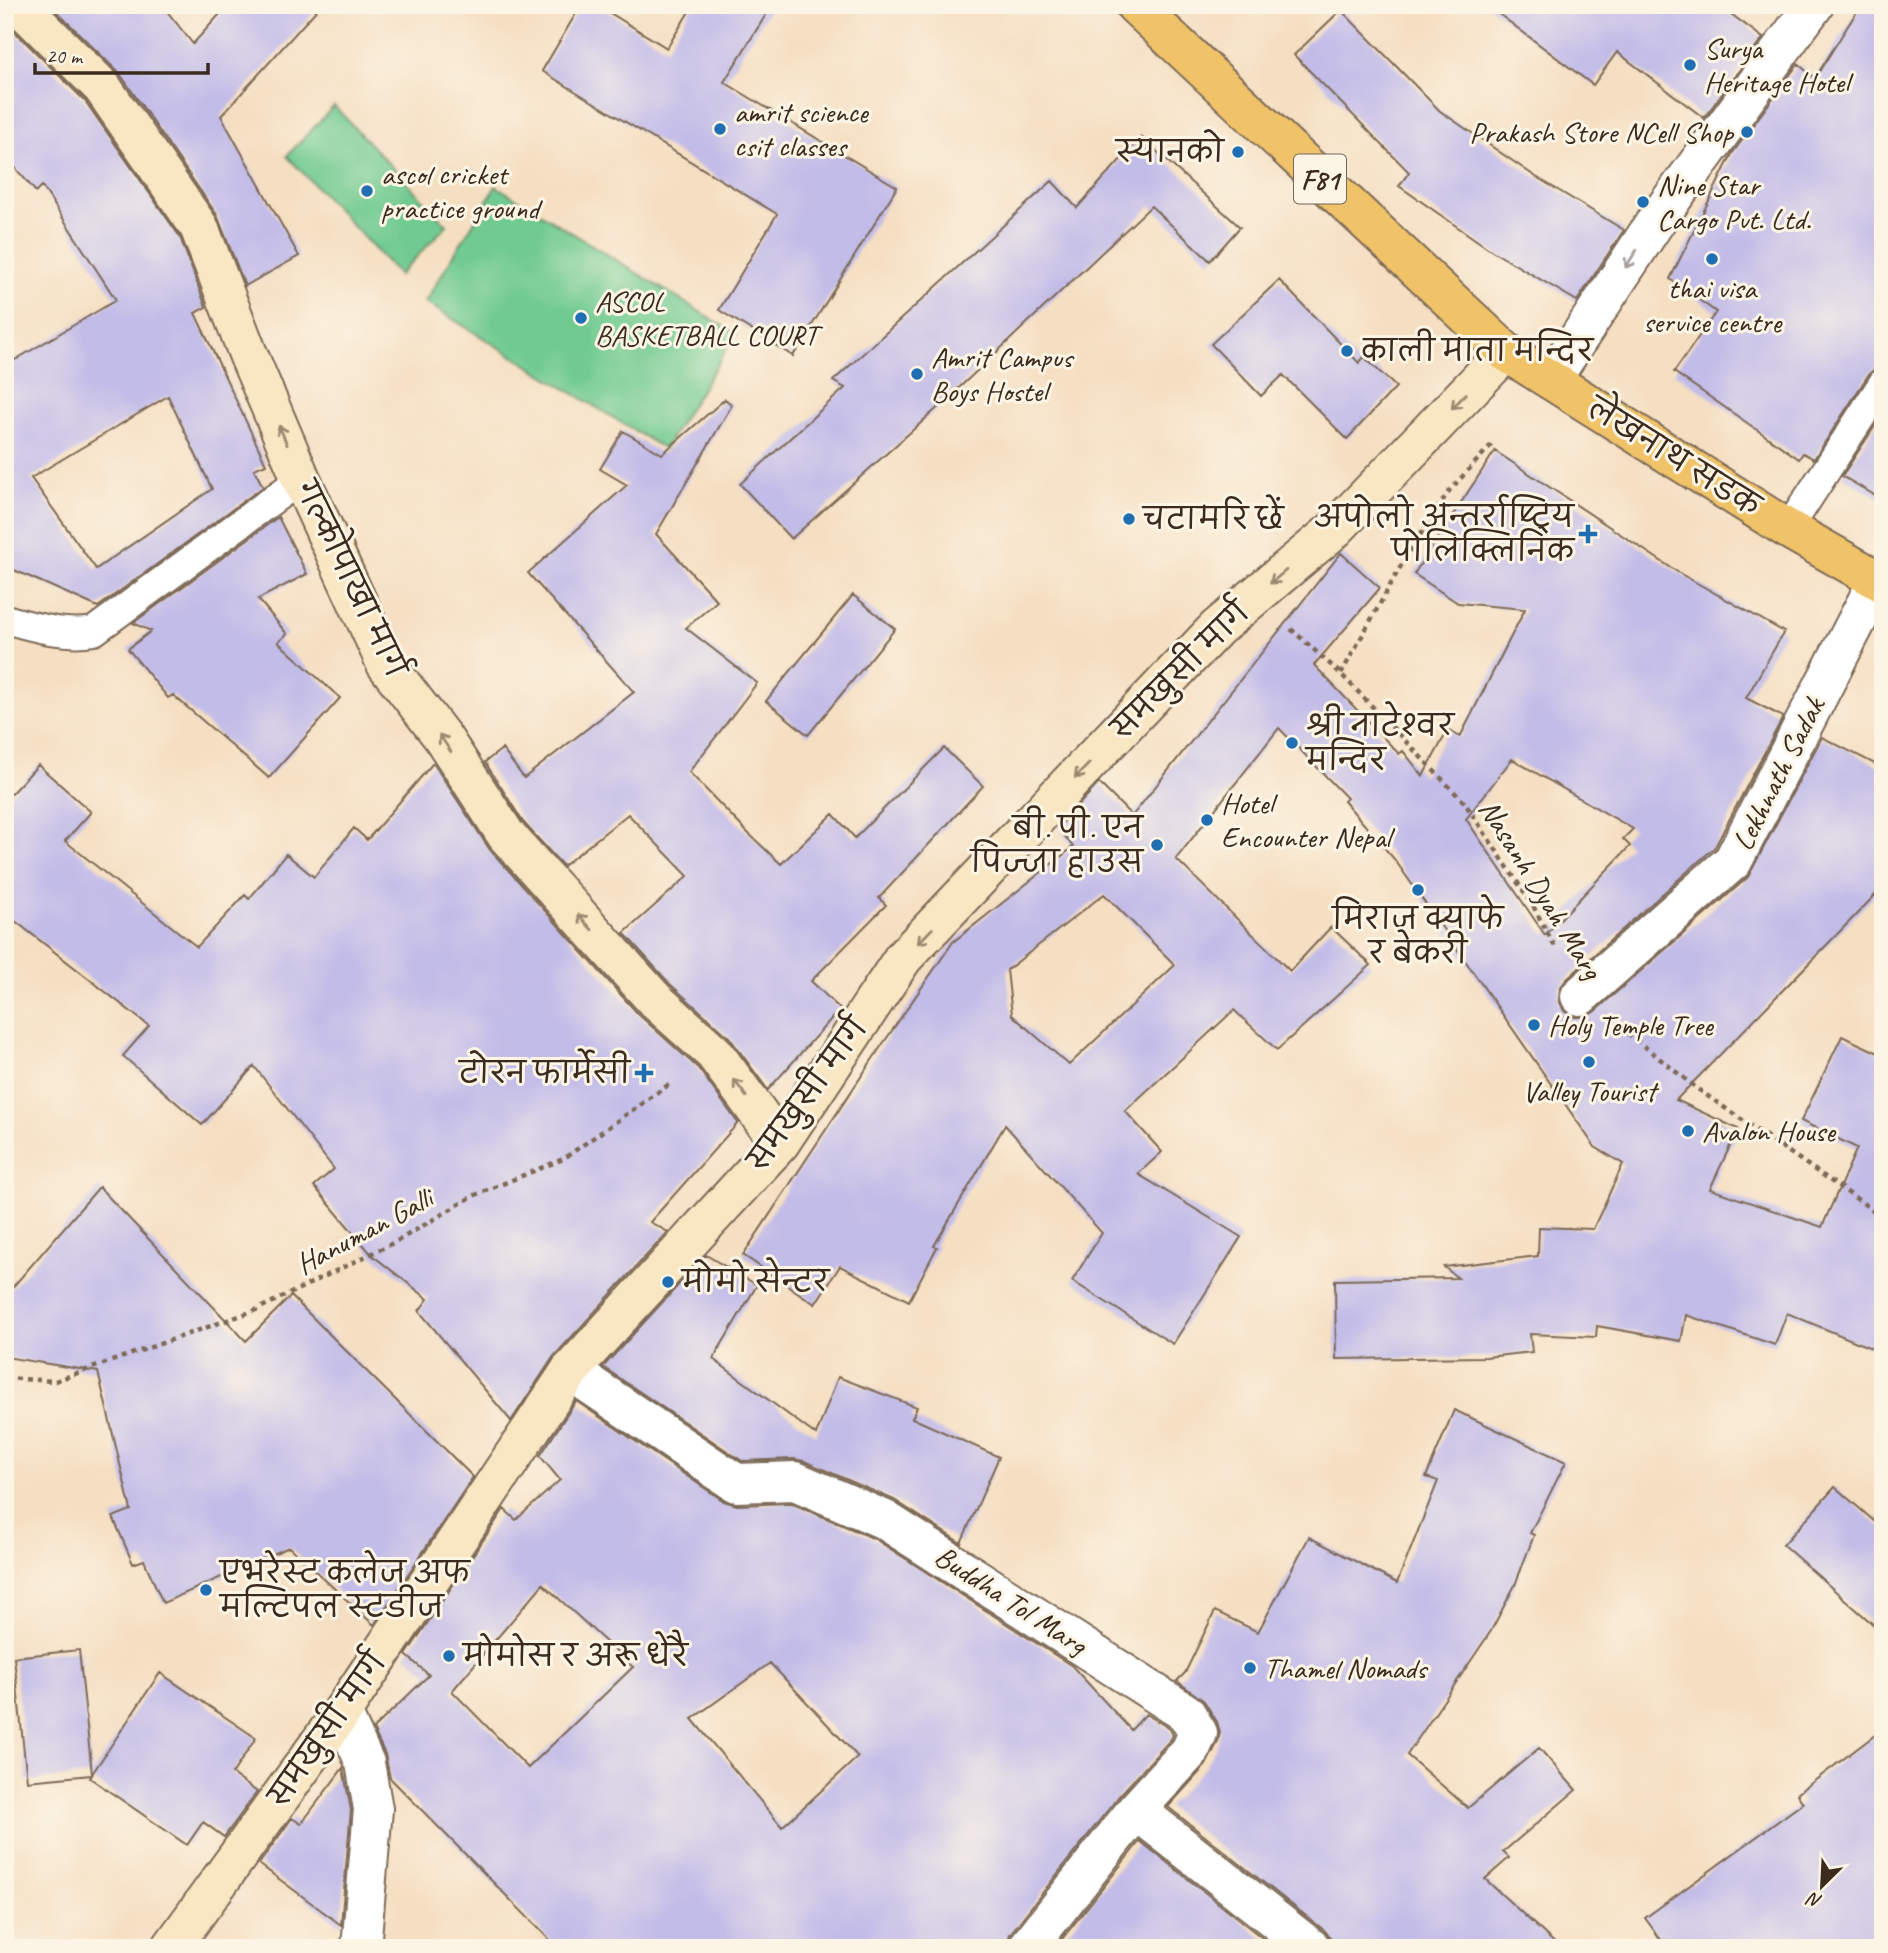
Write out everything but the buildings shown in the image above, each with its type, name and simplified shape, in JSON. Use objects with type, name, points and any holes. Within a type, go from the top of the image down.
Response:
[{"type":"main road","name":"गल्कोपाखा मार्ग","points":[[19,5],[102,87],[199,227],[248,354],[386,664],[443,738],[506,835],[655,1000],[714,1053],[780,1143]]},
{"type":"main road","name":"लेखनाथ सडक","points":[[1135,5],[1506,352],[1788,528],[1880,581]]},
{"type":"main road","name":"समखुसी मार्ग","points":[[172,1948],[342,1712],[570,1371],[780,1143],[904,958],[1217,628],[1334,530],[1506,352]]},
{"type":"street","points":[[1551,380],[1658,218],[1814,5]]},
{"type":"street","name":"Lekhnath Sadak","points":[[1580,996],[1733,861],[1880,581]]},
{"type":"street","name":"Buddha Tol Marg","points":[[570,1371],[736,1483],[794,1481],[885,1520],[1186,1713],[1198,1733],[1190,1751],[1136,1810],[1027,1948]]},
{"type":"street","points":[[342,1712],[365,1763],[373,1809],[361,1948]]},
{"type":"street","points":[[1136,1810],[1311,1948]]},
{"type":"lane","points":[[1788,528],[1883,383]]},
{"type":"lane","points":[[5,619],[40,629],[76,634],[94,631],[302,479]]},
{"type":"path","name":"Nasanh Dyah Marg","points":[[1495,440],[1449,491],[1408,553],[1341,674],[1464,802],[1532,904],[1580,996],[1699,1090],[1883,1217]]},
{"type":"path","name":"Hanuman Galli","points":[[5,1377],[55,1381],[256,1310],[399,1240],[473,1196],[563,1159],[714,1053]]},
{"type":"green space","name":"ascol cricket practice ground","points":[[334,106],[447,225],[399,275],[287,156]]},
{"type":"green space","name":"ASCOL BASKETBALL COURT","points":[[496,186],[736,334],[664,449],[425,302]]},
{"type":"place","name":"Surya Heritage Hotel","points":[[1690,65]]},
{"type":"place","name":"amrit science csit classes","points":[[720,129]]},
{"type":"place","name":"Prakash Store NCell Shop","points":[[1747,132]]},
{"type":"place","name":"स्यानको","points":[[1238,152]]},
{"type":"place","name":"ascol cricket practice ground","points":[[367,191]]},
{"type":"place","name":"Nine Star Cargo Pvt. Ltd.","points":[[1643,202]]},
{"type":"place","name":"thai visa service centre","points":[[1712,259]]},
{"type":"place","name":"ASCOL BASKETBALL COURT","points":[[581,318]]},
{"type":"place","name":"काली माता मन्दिर","points":[[1347,351]]},
{"type":"place","name":"Amrit Campus Boys Hostel","points":[[917,374]]},
{"type":"place","name":"चटामरि छें","points":[[1129,519]]},
{"type":"place","name":"अपोलो अन्तर्राष्ट्रिय पोलिक्लिनिक","points":[[1588,534]]},
{"type":"place","name":"श्री नाटेश्वर मन्दिर","points":[[1292,743]]},
{"type":"place","name":"Hotel Encounter Nepal","points":[[1207,820]]},
{"type":"place","name":"बी. पी. एन पिज्जा हाउस","points":[[1157,845]]},
{"type":"place","name":"मिराज क्याफे र बेकरी","points":[[1418,890]]},
{"type":"place","name":"Holy Temple Tree","points":[[1534,1025]]},
{"type":"place","name":"Valley Tourist","points":[[1589,1062]]},
{"type":"place","name":"टोरन फार्मेसी","points":[[644,1073]]},
{"type":"place","name":"Avalon House","points":[[1688,1131]]},
{"type":"place","name":"मोमो सेन्टर","points":[[668,1282]]},
{"type":"place","name":"एभरेस्ट कलेज अफ मल्टिपल स्टडीज","points":[[206,1590]]},
{"type":"place","name":"मोमोस र अरू धेरै","points":[[449,1656]]},
{"type":"place","name":"Thamel Nomads","points":[[1250,1668]]}]
